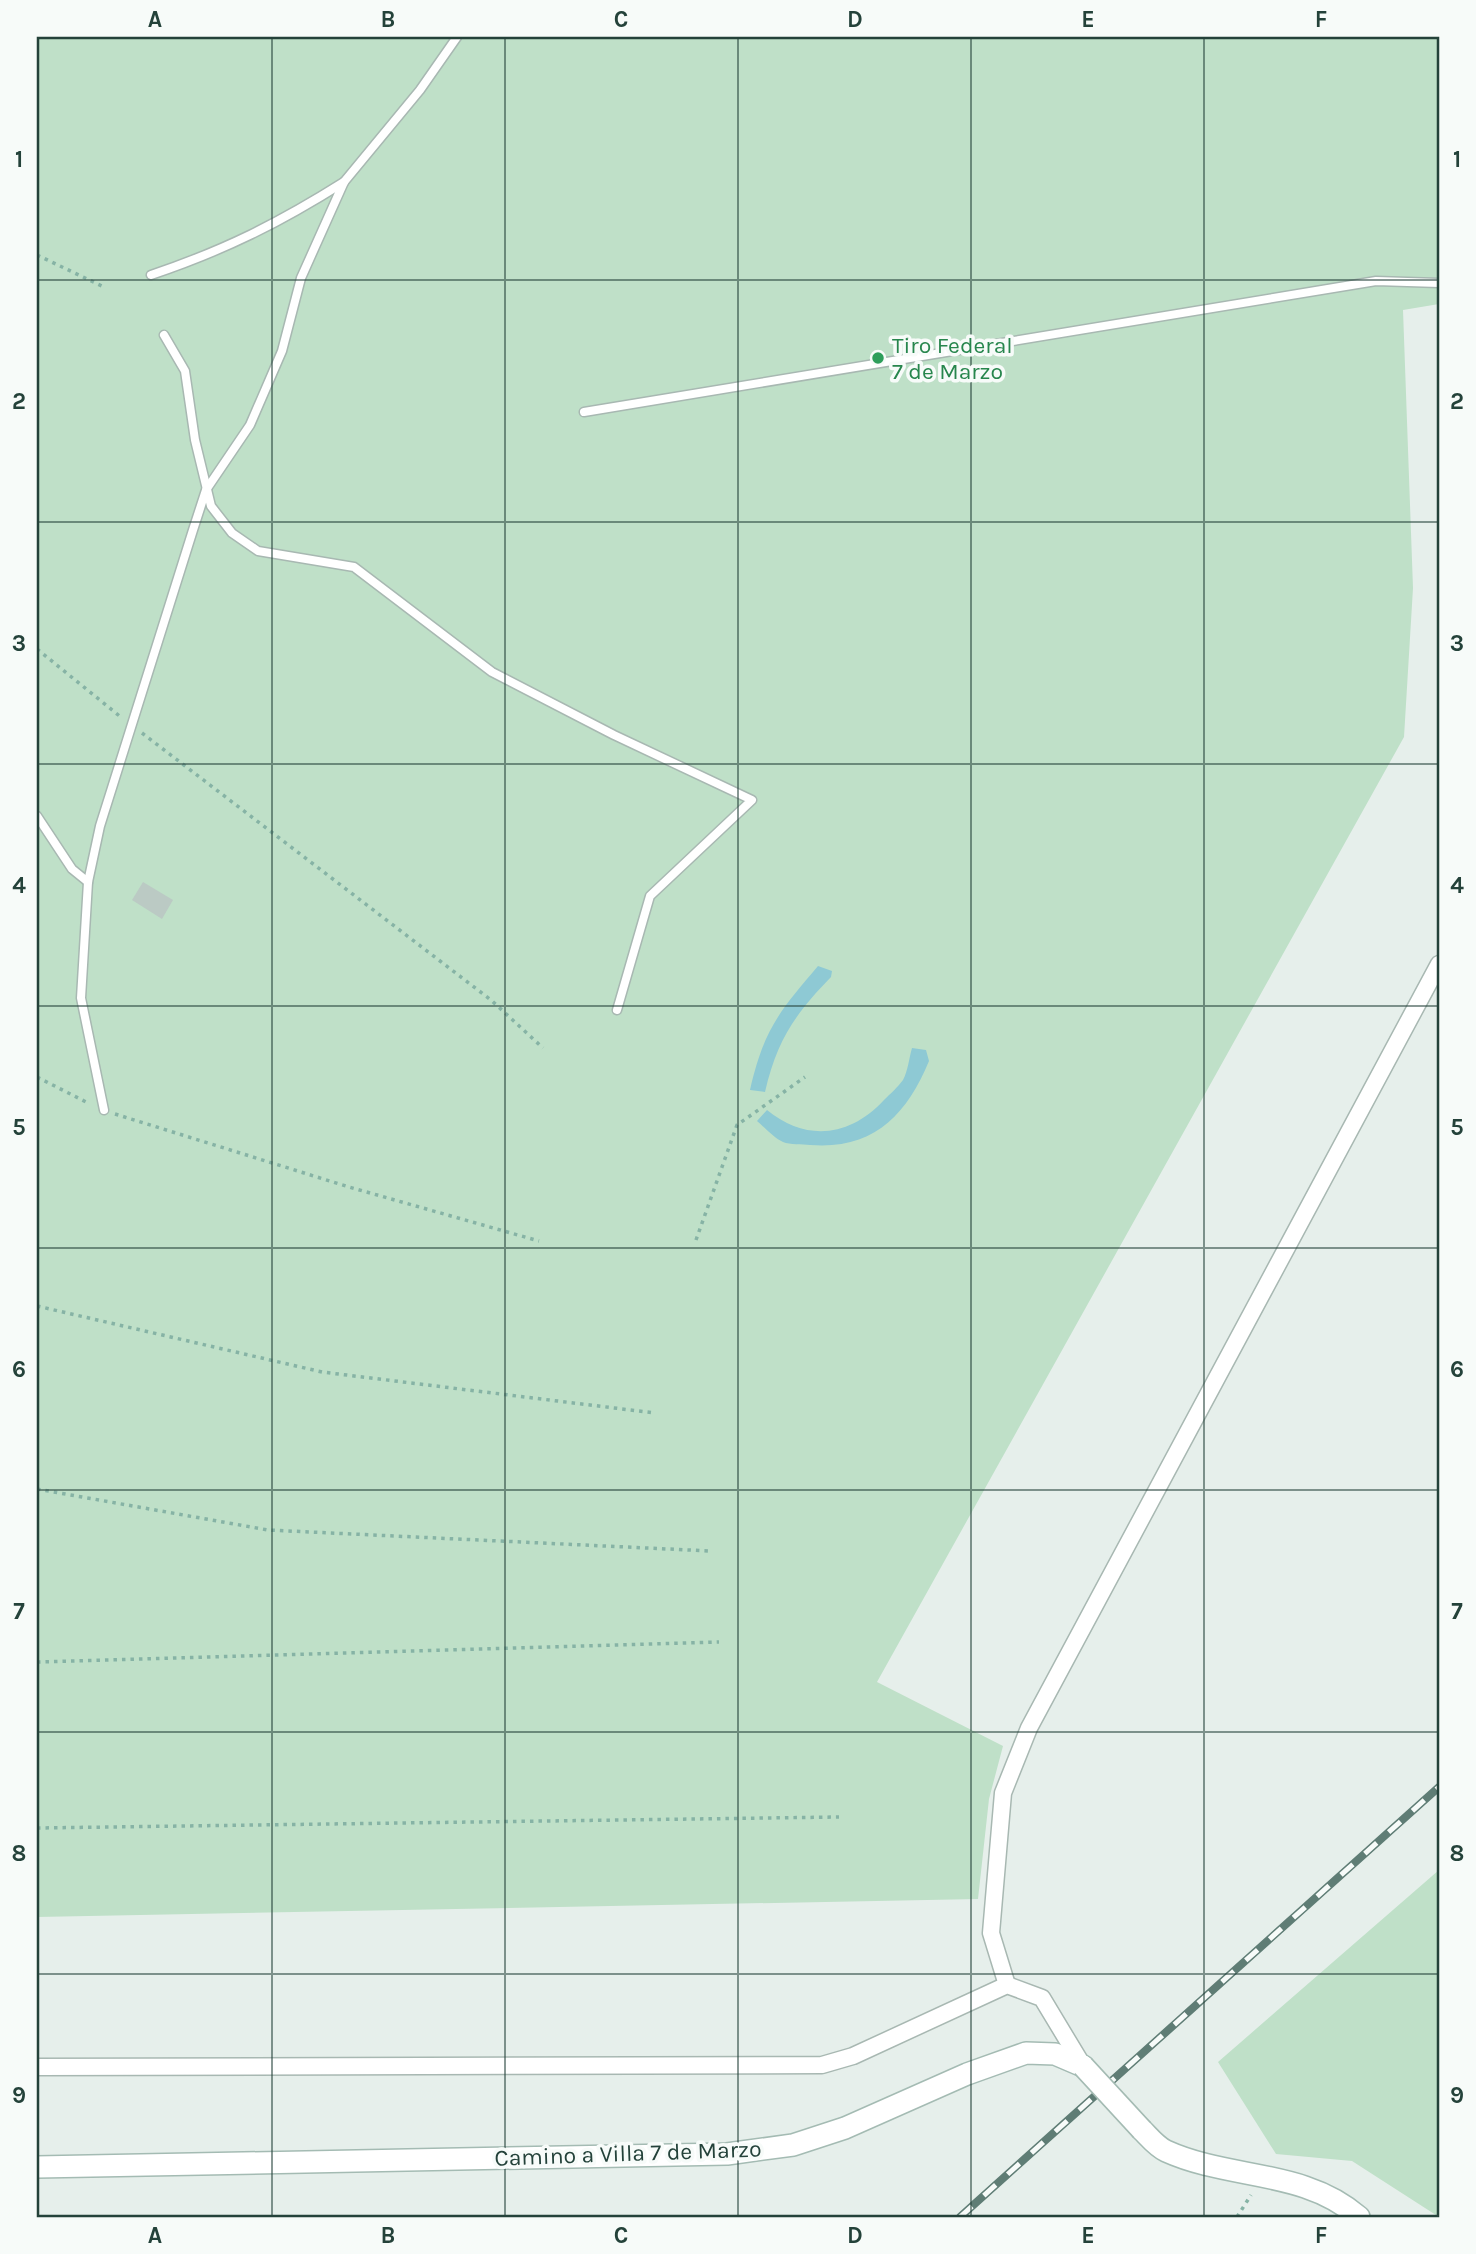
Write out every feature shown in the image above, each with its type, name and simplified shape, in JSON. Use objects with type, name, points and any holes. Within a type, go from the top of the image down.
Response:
[{"type":"street","points":[[1006,1986],[990,1933],[1003,1794],[1024,1740],[1439,964]]},
{"type":"street","points":[[37,2067],[822,2065],[853,2056],[1006,1986],[1042,1998],[1083,2066]]},
{"type":"street","name":"Camino a Villa 7 de Marzo","points":[[37,2167],[727,2154],[793,2145],[845,2128],[967,2074],[1026,2053],[1055,2054],[1083,2066],[1164,2150],[1314,2189],[1342,2202],[1359,2217]]},
{"type":"lane","points":[[104,1110],[81,998],[88,882],[100,826],[206,490],[250,425],[282,351],[301,278],[344,182],[420,90],[457,37]]},
{"type":"lane","points":[[151,275],[241,241],[284,220],[344,182]]},
{"type":"lane","points":[[584,412],[1376,281],[1439,283]]},
{"type":"lane","points":[[164,335],[185,371],[195,440],[211,506],[232,534],[258,551],[354,567],[492,672],[614,735],[752,800],[650,896],[617,1010]]},
{"type":"lane","points":[[37,816],[72,869],[88,882]]},
{"type":"path","points":[[37,255],[104,287]]},
{"type":"path","points":[[37,649],[131,725],[491,1000],[543,1048]]},
{"type":"path","points":[[37,1077],[104,1110],[349,1187],[539,1241]]},
{"type":"path","points":[[695,1240],[737,1125],[805,1077]]},
{"type":"path","points":[[37,1306],[322,1372],[655,1413]]},
{"type":"path","points":[[37,1489],[268,1530],[710,1551]]},
{"type":"path","points":[[37,1662],[719,1642]]},
{"type":"path","points":[[37,1828],[839,1817]]},
{"type":"green space","points":[[37,37],[1439,37],[1439,304],[1403,310],[1413,588],[1404,737],[877,1682],[1003,1746],[989,1799],[978,1899],[37,1917]]},
{"type":"green space","points":[[1439,1870],[1439,2217],[1352,2161],[1276,2154],[1218,2062]]},
{"type":"water","points":[[818,966],[832,971],[831,977],[807,1003],[789,1029],[775,1057],[765,1092],[750,1090],[767,1036],[783,1009]]},
{"type":"water","points":[[912,1048],[926,1050],[929,1061],[920,1081],[898,1113],[869,1135],[852,1142],[832,1145],[789,1144],[776,1138],[757,1121],[767,1110],[797,1127],[812,1131],[842,1128],[857,1122],[903,1080]]},
{"type":"building","points":[[143,882],[173,900],[162,919],[132,900]]},
{"type":"railway","points":[[960,2217],[1439,1787]]},
{"type":"place","name":"Tiro Federal 7 de Marzo","points":[[878,358]]}]
